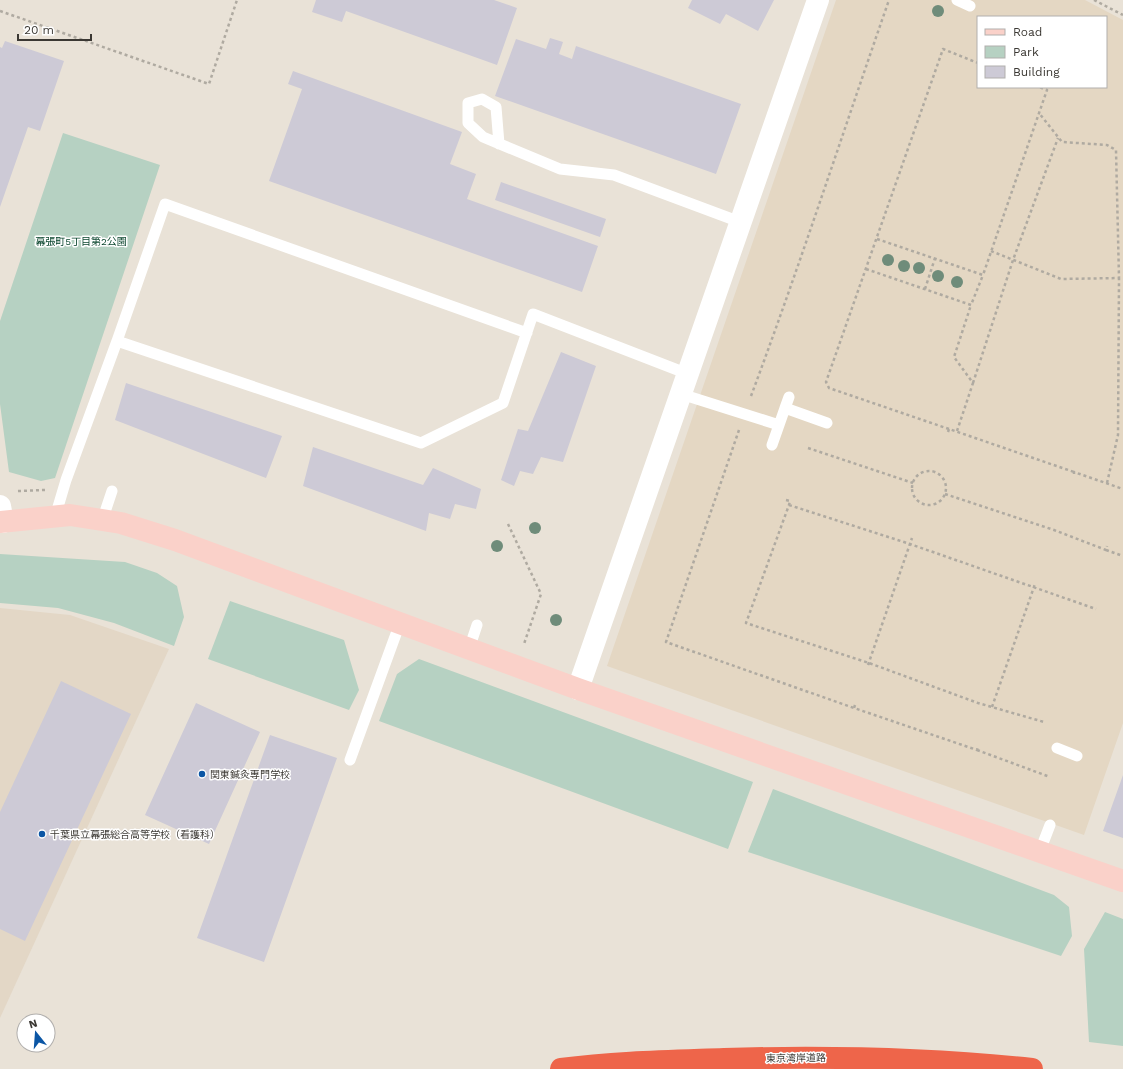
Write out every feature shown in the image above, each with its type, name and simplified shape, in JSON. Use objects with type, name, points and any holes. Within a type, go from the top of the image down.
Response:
[{"type":"highway","name":"東京湾岸道路","points":[[561,1069],[678,1060],[812,1057],[960,1061],[1032,1069]]},
{"type":"street","points":[[578,689],[818,0]]},
{"type":"street","points":[[1,516],[55,517],[70,515],[121,523],[175,540],[578,689],[1123,881]]},
{"type":"lane","points":[[957,0],[970,6]]},
{"type":"lane","points":[[499,144],[560,169],[614,175],[740,222]]},
{"type":"lane","points":[[55,517],[66,480],[165,204],[527,332]]},
{"type":"lane","points":[[117,341],[421,443],[503,403],[533,314],[684,384],[779,425]]},
{"type":"lane","points":[[772,445],[789,397]]},
{"type":"lane","points":[[785,408],[827,423]]},
{"type":"lane","points":[[102,521],[112,491]]},
{"type":"lane","points":[[350,760],[400,623]]},
{"type":"lane","points":[[469,649],[477,625]]},
{"type":"lane","points":[[1057,748],[1077,756]]},
{"type":"lane","points":[[1040,852],[1050,825]]},
{"type":"path","points":[[0,11],[209,84],[237,0]]},
{"type":"path","points":[[751,396],[793,282],[830,169],[889,0]]},
{"type":"path","points":[[1094,0],[1123,16]]},
{"type":"path","points":[[977,63],[943,49],[826,382],[829,388],[1123,489]]},
{"type":"path","points":[[973,383],[954,357],[1047,90],[1042,88]]},
{"type":"path","points":[[1039,113],[1062,142],[1107,145],[1116,150],[1119,278],[1118,435],[1107,484]]},
{"type":"path","points":[[956,431],[1013,260],[1058,138]]},
{"type":"path","points":[[877,239],[983,275]]},
{"type":"path","points":[[991,251],[1061,279],[1119,278]]},
{"type":"path","points":[[925,289],[935,258]]},
{"type":"path","points":[[866,269],[971,305]]},
{"type":"path","points":[[742,423],[724,479],[666,642],[854,706],[1050,777]]},
{"type":"path","points":[[808,448],[913,483]]},
{"type":"path","points":[[933,471],[943,478],[946,483],[945,494],[938,502],[923,505],[915,497],[912,491],[913,483],[917,476],[922,472],[933,471]]},
{"type":"path","points":[[16,491],[50,490]]},
{"type":"path","points":[[945,494],[1107,548],[1123,556]]},
{"type":"path","points":[[786,500],[790,501],[789,506],[746,623],[992,707],[1044,722]]},
{"type":"path","points":[[789,506],[910,544],[1096,609]]},
{"type":"path","points":[[508,524],[541,594],[523,648]]},
{"type":"path","points":[[869,664],[912,538]]},
{"type":"path","points":[[992,707],[1035,584]]},
{"type":"path","points":[[977,750],[978,746]]},
{"type":"shaded area","points":[[836,0],[1085,0],[1123,20],[1123,723],[1084,835],[607,666]]},
{"type":"shaded area","name":"千葉県立幕張総合高等学校（看護科）","points":[[0,608],[70,615],[169,649],[0,1018]]},
{"type":"green space","name":"幕張町5丁目第2公園","points":[[63,133],[160,165],[55,478],[41,481],[9,472],[0,404],[0,321]]},
{"type":"green space","points":[[0,554],[125,562],[157,573],[177,586],[184,617],[174,646],[114,623],[58,608],[0,603]]},
{"type":"green space","points":[[230,601],[344,640],[359,690],[349,710],[208,659]]},
{"type":"green space","points":[[419,659],[753,782],[728,849],[379,721],[397,674]]},
{"type":"green space","points":[[773,789],[1054,895],[1069,907],[1072,936],[1061,956],[748,852]]},
{"type":"green space","points":[[1105,912],[1123,919],[1123,1046],[1089,1042],[1084,949]]},
{"type":"building","points":[[316,0],[494,0],[517,8],[497,65],[346,11],[342,22],[312,12]]},
{"type":"building","points":[[692,0],[774,0],[758,31],[726,14],[720,24],[688,8]]},
{"type":"building","points":[[550,38],[563,42],[559,54],[572,59],[576,46],[741,104],[716,174],[495,96],[516,39],[546,49]]},
{"type":"building","points":[[5,41],[64,61],[40,131],[28,127],[0,207],[0,47],[2,48]]},
{"type":"building","points":[[293,71],[462,132],[450,164],[476,174],[467,199],[598,246],[582,292],[269,181],[302,89],[288,84]]},
{"type":"building","points":[[501,182],[606,219],[600,237],[495,200]]},
{"type":"building","points":[[561,352],[596,366],[563,462],[541,457],[533,474],[520,471],[514,486],[501,480],[518,429],[528,431]]},
{"type":"building","points":[[126,383],[282,436],[266,478],[115,420]]},
{"type":"building","points":[[313,447],[423,485],[433,468],[481,489],[476,509],[455,504],[450,519],[429,513],[426,531],[303,486]]},
{"type":"building","points":[[61,681],[131,714],[25,941],[0,929],[0,812]]},
{"type":"building","name":"関東鍼灸専門学校","points":[[196,703],[260,732],[209,844],[145,815]]},
{"type":"building","points":[[270,735],[337,758],[264,962],[197,938]]},
{"type":"building","points":[[1123,775],[1123,838],[1103,831]]},
{"type":"place","name":"関東鍼灸専門学校","points":[[202,774]]},
{"type":"place","name":"千葉県立幕張総合高等学校（看護科）","points":[[42,834]]}]
